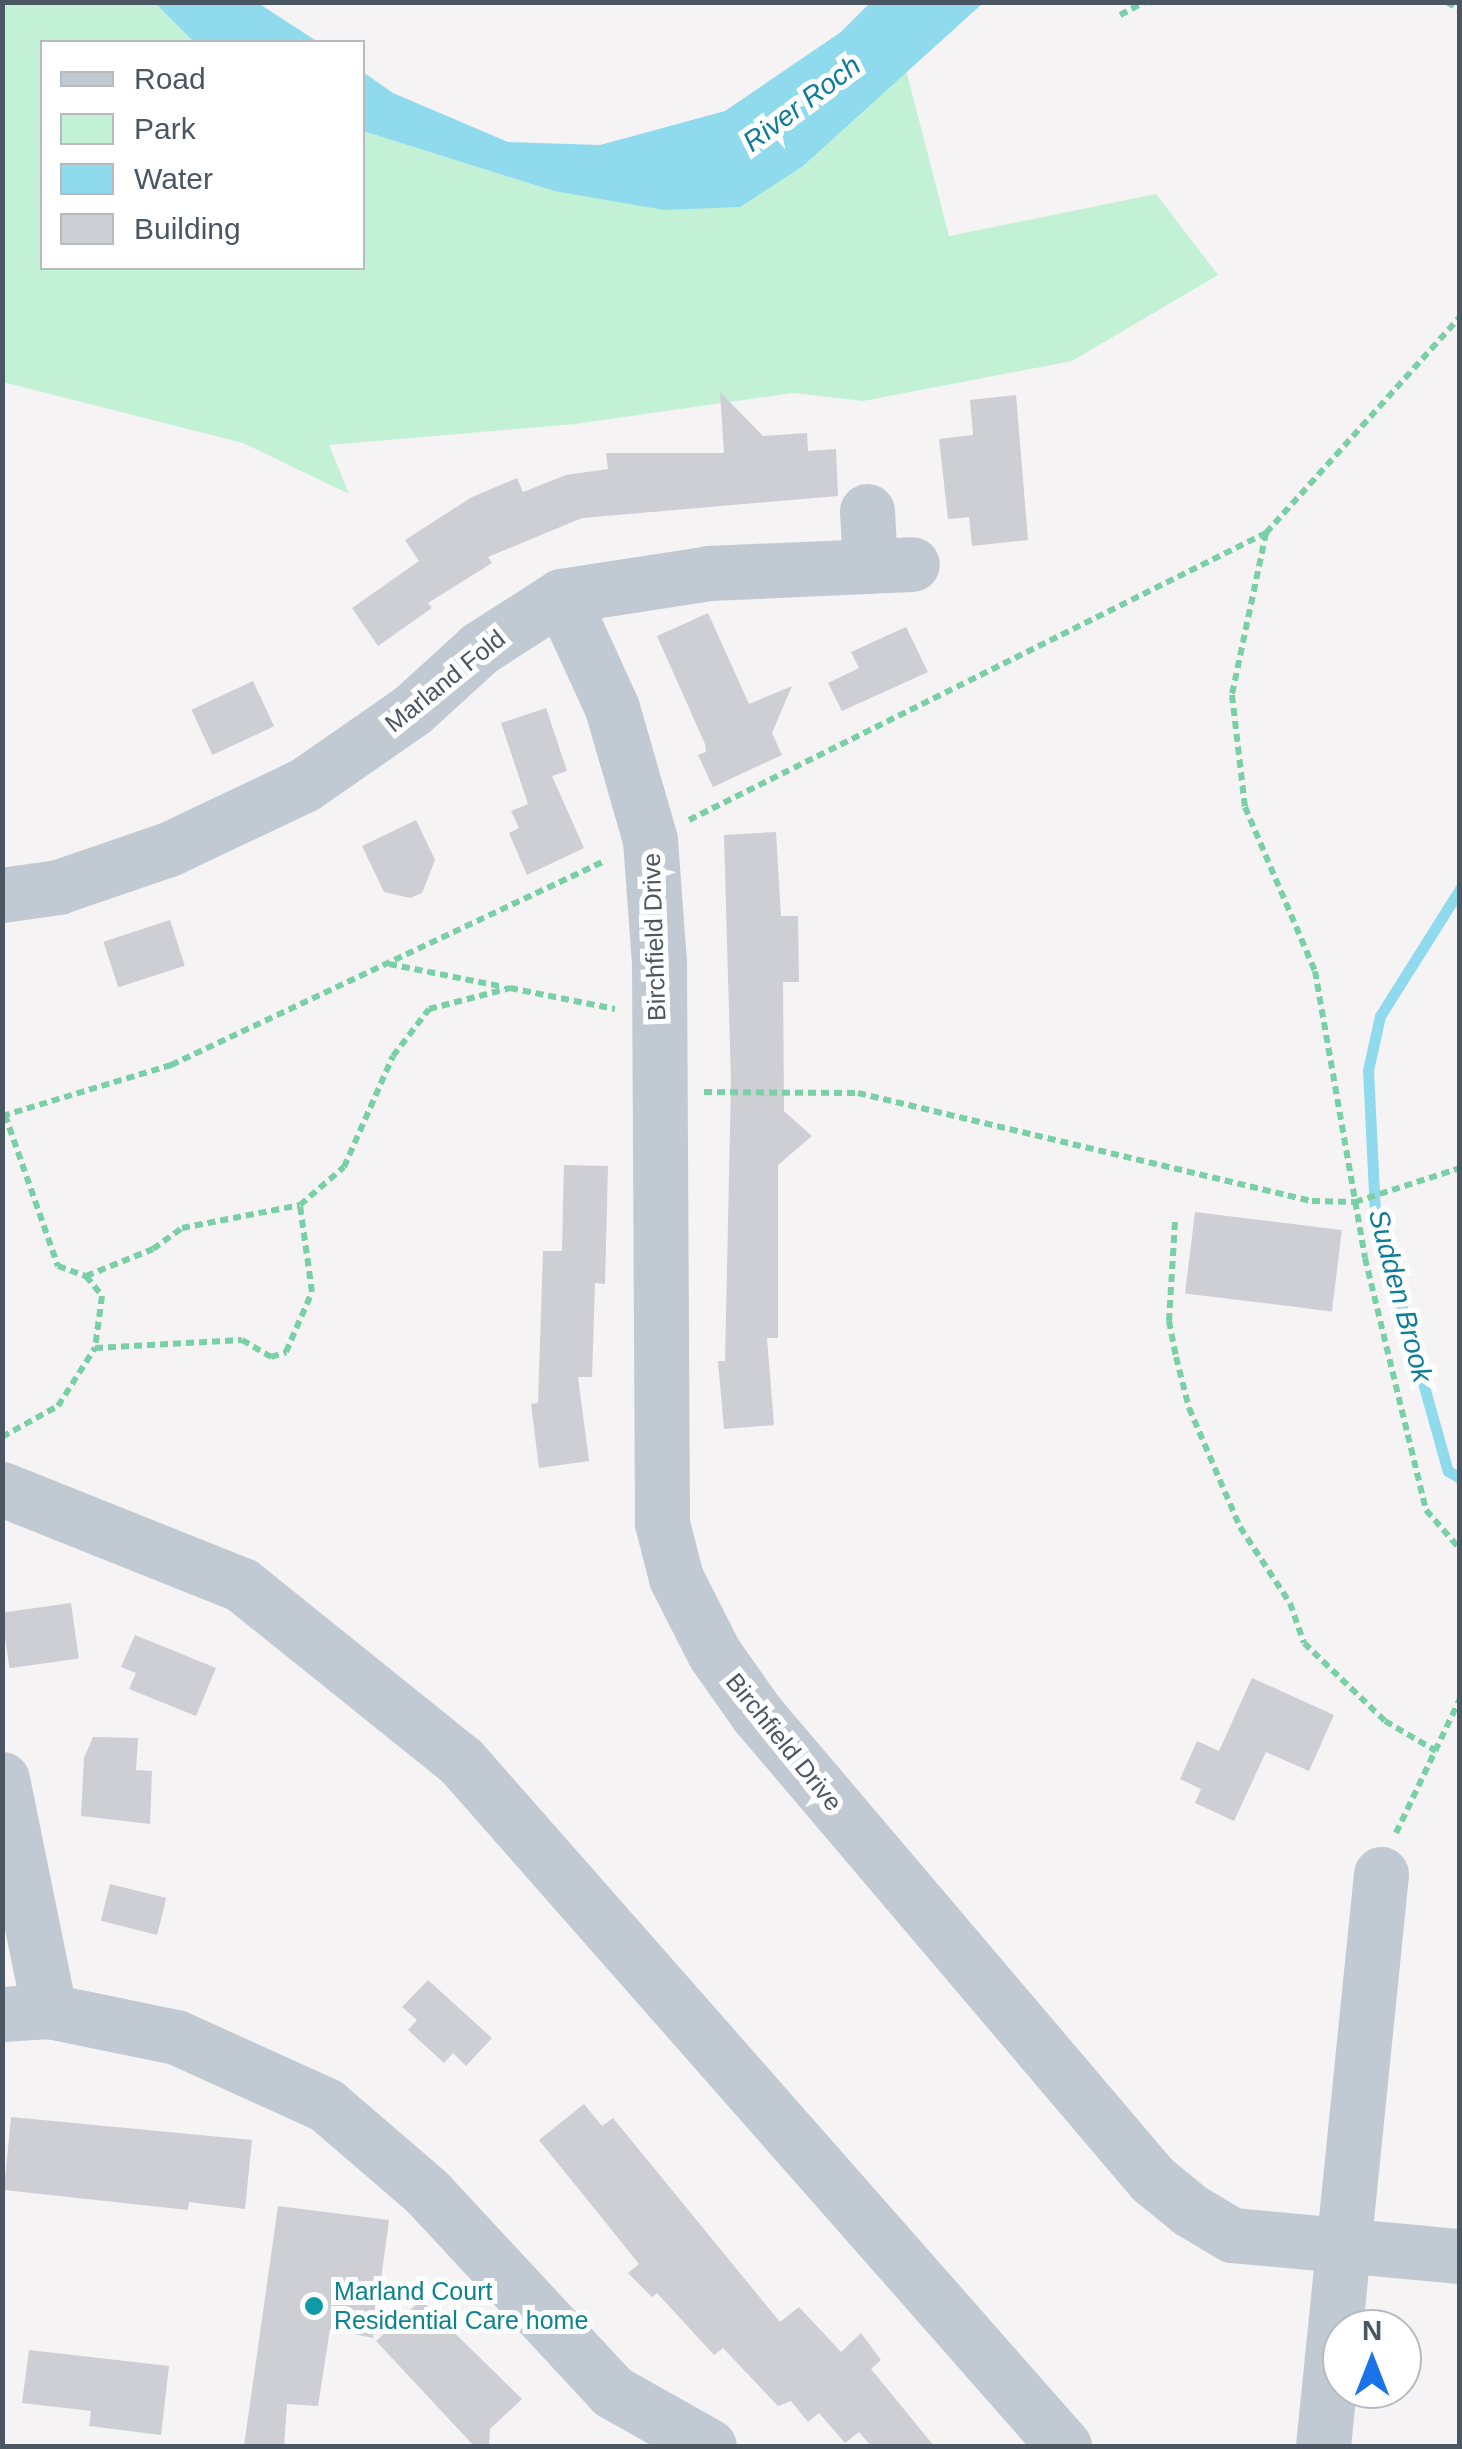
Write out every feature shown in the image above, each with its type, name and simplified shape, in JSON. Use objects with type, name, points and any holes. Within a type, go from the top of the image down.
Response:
[{"type":"street","name":"Marland Fold","points":[[2,896],[58,887],[169,850],[304,785],[412,710],[480,648],[561,596],[709,573],[891,565],[867,511]]},
{"type":"street","name":"Birchfield Drive","points":[[561,596],[612,708],[650,840],[658,1018],[662,1523],[676,1578],[714,1653],[757,1714],[1152,2179],[1232,2234],[1342,2248],[1460,2256]]},
{"type":"street","points":[[2,1489],[242,1586],[461,1762],[1064,2446]]},
{"type":"street","points":[[2,1779],[26,2013],[176,2037],[326,2105],[427,2192],[613,2392],[708,2446]]},
{"type":"street","points":[[1323,2446],[1381,1874]]},
{"type":"path","points":[[1120,15],[1144,2]]},
{"type":"path","points":[[1447,2],[1460,10]]},
{"type":"path","points":[[2,1437],[58,1406],[94,1348],[102,1296],[86,1276],[58,1266],[4,1115],[172,1065],[650,840],[1266,533],[1460,317]]},
{"type":"path","points":[[1266,533],[1232,694],[1245,806],[1314,971],[1355,1202],[1426,1510],[1460,1549]]},
{"type":"path","points":[[388,964],[658,1018]]},
{"type":"path","points":[[86,1276],[153,1250],[182,1228],[300,1204],[344,1167],[393,1056],[429,1009],[510,988]]},
{"type":"path","points":[[658,1092],[858,1093],[1312,1201],[1355,1202],[1460,1168]]},
{"type":"path","points":[[94,1348],[242,1340],[271,1357],[286,1352],[312,1292],[300,1204]]},
{"type":"path","points":[[1175,1222],[1169,1321],[1176,1358],[1205,1448],[1240,1527],[1290,1603],[1304,1643],[1385,1721],[1436,1751]]},
{"type":"path","points":[[1381,1874],[1460,1699]]},
{"type":"green space","points":[[3,3],[155,3],[192,40],[40,40],[40,270],[365,270],[365,132],[554,191],[803,166],[906,70],[949,236],[1156,194],[1218,275],[1072,361],[863,401],[793,393],[575,424],[329,445],[349,494],[243,443],[3,382]]},
{"type":"water","points":[[155,3],[258,3],[315,40],[192,40]]},
{"type":"water","name":"River Roch","points":[[870,3],[983,3],[803,166],[740,207],[664,210],[554,191],[365,132],[365,73],[393,93],[508,142],[600,145],[725,111],[841,32]]},
{"type":"building","points":[[720,392],[763,436],[807,433],[808,451],[836,449],[838,496],[582,518],[488,557],[492,563],[428,603],[432,608],[378,646],[352,608],[419,561],[405,540],[472,497],[517,478],[523,492],[566,475],[608,469],[606,453],[724,453]]},
{"type":"building","points":[[1016,395],[1028,540],[972,546],[969,517],[948,519],[939,439],[973,435],[970,400]]},
{"type":"building","points":[[708,613],[749,704],[792,686],[772,733],[782,755],[713,787],[698,755],[706,752],[705,744],[657,636]]},
{"type":"building","points":[[906,627],[928,672],[842,711],[828,683],[859,668],[851,652]]},
{"type":"building","points":[[253,681],[274,726],[213,755],[191,710]]},
{"type":"building","points":[[546,708],[567,771],[552,776],[584,848],[527,875],[509,833],[519,828],[511,811],[528,804],[501,723]]},
{"type":"building","points":[[416,820],[435,860],[422,893],[410,898],[384,892],[362,846]]},
{"type":"building","points":[[776,832],[781,916],[798,916],[799,982],[783,982],[784,1111],[812,1136],[778,1165],[778,1338],[767,1338],[774,1425],[724,1429],[718,1361],[725,1361],[731,1082],[724,835]]},
{"type":"building","points":[[170,920],[185,966],[118,987],[103,942]]},
{"type":"building","points":[[564,1165],[608,1166],[605,1284],[595,1283],[592,1377],[578,1377],[589,1461],[539,1468],[531,1404],[538,1403],[543,1251],[562,1251]]},
{"type":"building","points":[[1195,1212],[1342,1230],[1332,1311],[1185,1293]]},
{"type":"building","points":[[71,1603],[79,1658],[9,1668],[2,1613]]},
{"type":"building","points":[[135,1635],[216,1668],[196,1716],[129,1689],[136,1673],[121,1667]]},
{"type":"building","points":[[1252,1678],[1334,1715],[1309,1771],[1266,1752],[1234,1821],[1195,1803],[1201,1789],[1180,1779],[1197,1741],[1219,1751]]},
{"type":"building","points":[[93,1737],[138,1738],[136,1770],[152,1771],[150,1824],[81,1816],[84,1758]]},
{"type":"building","points":[[110,1884],[166,1898],[157,1935],[101,1921]]},
{"type":"building","points":[[428,1980],[492,2038],[466,2066],[453,2053],[444,2063],[408,2030],[417,2020],[402,2007]]},
{"type":"building","points":[[584,2104],[602,2126],[613,2118],[780,2322],[799,2307],[841,2352],[861,2333],[881,2360],[871,2369],[934,2446],[871,2446],[859,2432],[845,2443],[819,2413],[808,2422],[791,2401],[778,2406],[723,2348],[714,2355],[657,2293],[652,2297],[628,2273],[639,2264],[539,2140]]},
{"type":"building","points":[[11,2117],[252,2140],[245,2209],[189,2202],[188,2210],[4,2190]]},
{"type":"building","name":"Marland Court Residential Care home","points":[[278,2206],[389,2220],[373,2338],[330,2329],[318,2406],[287,2404],[284,2446],[244,2446]]},
{"type":"building","points":[[421,2300],[522,2399],[490,2429],[489,2446],[474,2446],[376,2341]]},
{"type":"building","points":[[29,2350],[169,2366],[161,2435],[89,2426],[91,2411],[22,2403]]},
{"type":"waterway","name":"Sudden Brook","points":[[1460,889],[1380,1016],[1368,1070],[1375,1212],[1448,1471],[1460,1478]]},
{"type":"place","name":"Marland Court Residential Care home","points":[[314,2306]]}]
